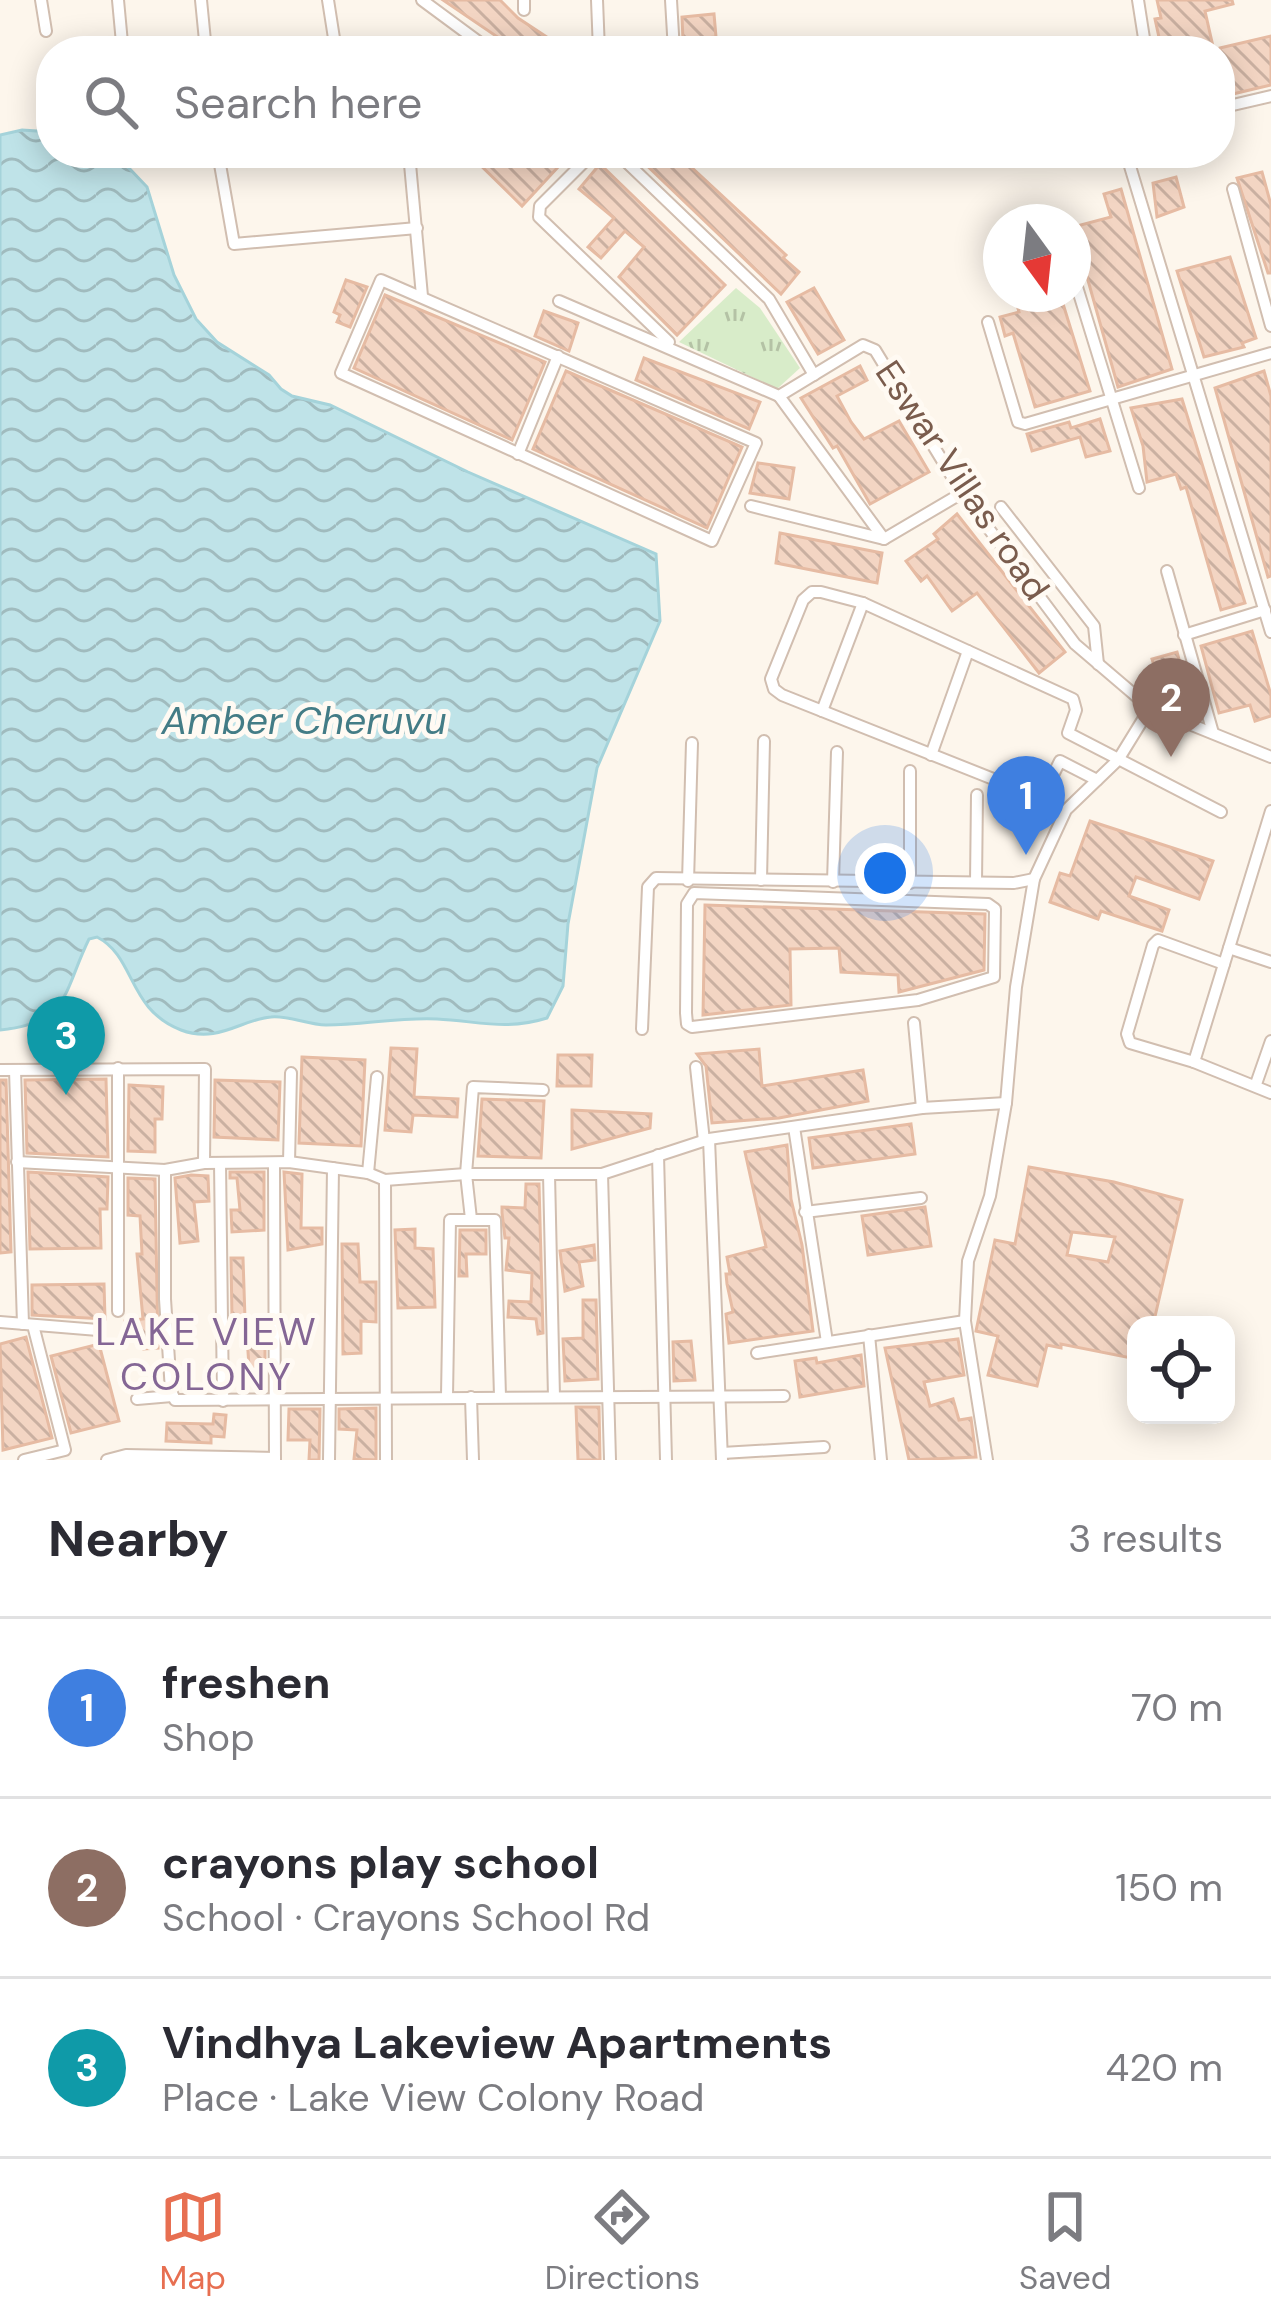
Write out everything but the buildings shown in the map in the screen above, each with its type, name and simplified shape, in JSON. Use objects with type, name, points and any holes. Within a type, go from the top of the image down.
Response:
[{"type":"street","points":[[41,0],[46,31]]},
{"type":"street","points":[[118,0],[121,36]]},
{"type":"street","points":[[200,0],[204,36]]},
{"type":"street","points":[[328,0],[334,36]]},
{"type":"street","points":[[422,0],[471,36]]},
{"type":"street","points":[[597,0],[598,36]]},
{"type":"street","points":[[671,0],[673,36]]},
{"type":"street","points":[[1138,0],[1144,36]]},
{"type":"street","points":[[1235,104],[1271,96]]},
{"type":"street","points":[[220,168],[234,244],[418,228]]},
{"type":"street","points":[[412,168],[422,296]]},
{"type":"street","points":[[578,168],[540,206],[539,217],[676,349]]},
{"type":"street","points":[[633,168],[770,299],[814,375]]},
{"type":"street","points":[[1130,168],[1271,632]]},
{"type":"street","points":[[1233,189],[1271,326]]},
{"type":"street","points":[[381,280],[422,296],[756,443],[712,542],[341,373],[381,280]]},
{"type":"street","points":[[559,301],[779,396],[884,539]]},
{"type":"street","points":[[1084,312],[1139,488]]},
{"type":"street","points":[[988,322],[1018,422],[1025,424],[1271,353]]},
{"type":"street","name":"Eswar Villas road","points":[[779,396],[863,344],[875,350],[962,493],[1075,644],[1150,708],[1271,757]]},
{"type":"street","points":[[518,454],[558,356]]},
{"type":"street","points":[[752,506],[884,539],[962,493]]},
{"type":"street","points":[[1001,507],[1094,626],[1098,664]]},
{"type":"street","points":[[1167,571],[1213,733]]},
{"type":"street","points":[[821,592],[862,603],[1073,699],[1076,710],[1049,788],[1038,795],[773,689],[771,679],[807,596],[821,592]]},
{"type":"street","points":[[822,711],[862,603]]},
{"type":"street","points":[[1184,635],[1265,610]]},
{"type":"street","points":[[931,755],[968,651]]},
{"type":"street","points":[[987,1460],[965,1321],[968,1261],[990,1196],[1034,879],[1066,810],[1118,760],[1150,708]]},
{"type":"street","points":[[1068,733],[1221,812]]},
{"type":"street","points":[[761,880],[764,741]]},
{"type":"street","points":[[688,881],[692,742]]},
{"type":"street","points":[[833,882],[837,752]]},
{"type":"street","points":[[1060,761],[1097,780]]},
{"type":"street","points":[[910,772],[910,883]]},
{"type":"street","points":[[976,883],[977,795]]},
{"type":"street","points":[[1194,1061],[1271,813]]},
{"type":"street","points":[[1043,859],[1059,863]]},
{"type":"street","points":[[643,1029],[649,882],[661,878],[1013,884],[1034,879]]},
{"type":"street","points":[[694,893],[988,904],[995,909],[995,941],[995,971],[989,981],[918,1000],[692,1028],[687,1024],[688,904],[694,893]]},
{"type":"street","points":[[1224,964],[1158,940],[1127,1034],[1130,1042],[1194,1061],[1271,1093]]},
{"type":"street","points":[[995,941],[1023,942]]},
{"type":"street","points":[[1229,948],[1271,962]]},
{"type":"street","points":[[914,1023],[922,1108]]},
{"type":"street","points":[[1256,1084],[1271,1041]]},
{"type":"street","points":[[118,1067],[118,1311]]},
{"type":"street","points":[[697,1067],[706,1140],[722,1456],[824,1447]]},
{"type":"street","points":[[0,1070],[205,1069],[204,1163]]},
{"type":"street","points":[[15,1070],[28,1325],[65,1450],[24,1460]]},
{"type":"street","points":[[289,1162],[291,1073]]},
{"type":"street","points":[[368,1173],[377,1077]]},
{"type":"street","points":[[471,1219],[466,1174],[473,1087],[543,1090]]},
{"type":"street","points":[[17,1162],[165,1170],[204,1163],[289,1162],[386,1180],[466,1174],[602,1174],[706,1140],[922,1108],[1006,1103]]},
{"type":"street","points":[[794,1127],[827,1342]]},
{"type":"street","points":[[658,1155],[666,1460]]},
{"type":"street","points":[[220,1163],[223,1401]]},
{"type":"street","points":[[107,1460],[126,1455],[275,1459],[274,1163]]},
{"type":"street","points":[[329,1460],[333,1168]]},
{"type":"street","points":[[165,1170],[165,1299],[172,1396]]},
{"type":"street","points":[[549,1174],[554,1397]]},
{"type":"street","points":[[602,1174],[610,1460]]},
{"type":"street","points":[[386,1180],[386,1460]]},
{"type":"street","points":[[805,1212],[921,1198]]},
{"type":"street","points":[[447,1396],[450,1220],[471,1219],[495,1220],[500,1396]]},
{"type":"street","points":[[757,1353],[965,1321]]},
{"type":"street","points":[[0,1322],[98,1330]]},
{"type":"street","points":[[868,1336],[881,1460]]},
{"type":"street","points":[[136,1399],[172,1396],[276,1402],[447,1396],[784,1396]]},
{"type":"street","points":[[471,1397],[473,1460]]},
{"type":"green space","points":[[736,288],[760,308],[800,368],[777,389],[679,342]]},
{"type":"water","name":"Amber Cheruvu","points":[[36,131],[36,168],[129,168],[147,187],[174,275],[196,319],[217,342],[269,375],[281,389],[330,405],[656,554],[660,621],[597,768],[568,924],[563,986],[547,1018],[505,1025],[423,1019],[326,1025],[271,1017],[218,1033],[194,1034],[163,1021],[151,1009],[119,957],[97,937],[89,939],[68,989],[52,1012],[23,1026],[0,1030],[0,135]]},
{"type":"place","name":"crayons play school","points":[[1171,757]]},
{"type":"place","name":"freshen","points":[[1026,855]]},
{"type":"place","name":"Vindhya Lakeview Apartments","points":[[66,1095]]},
{"type":"district","name":"LAKE VIEW COLONY","points":[[207,1354]]}]
